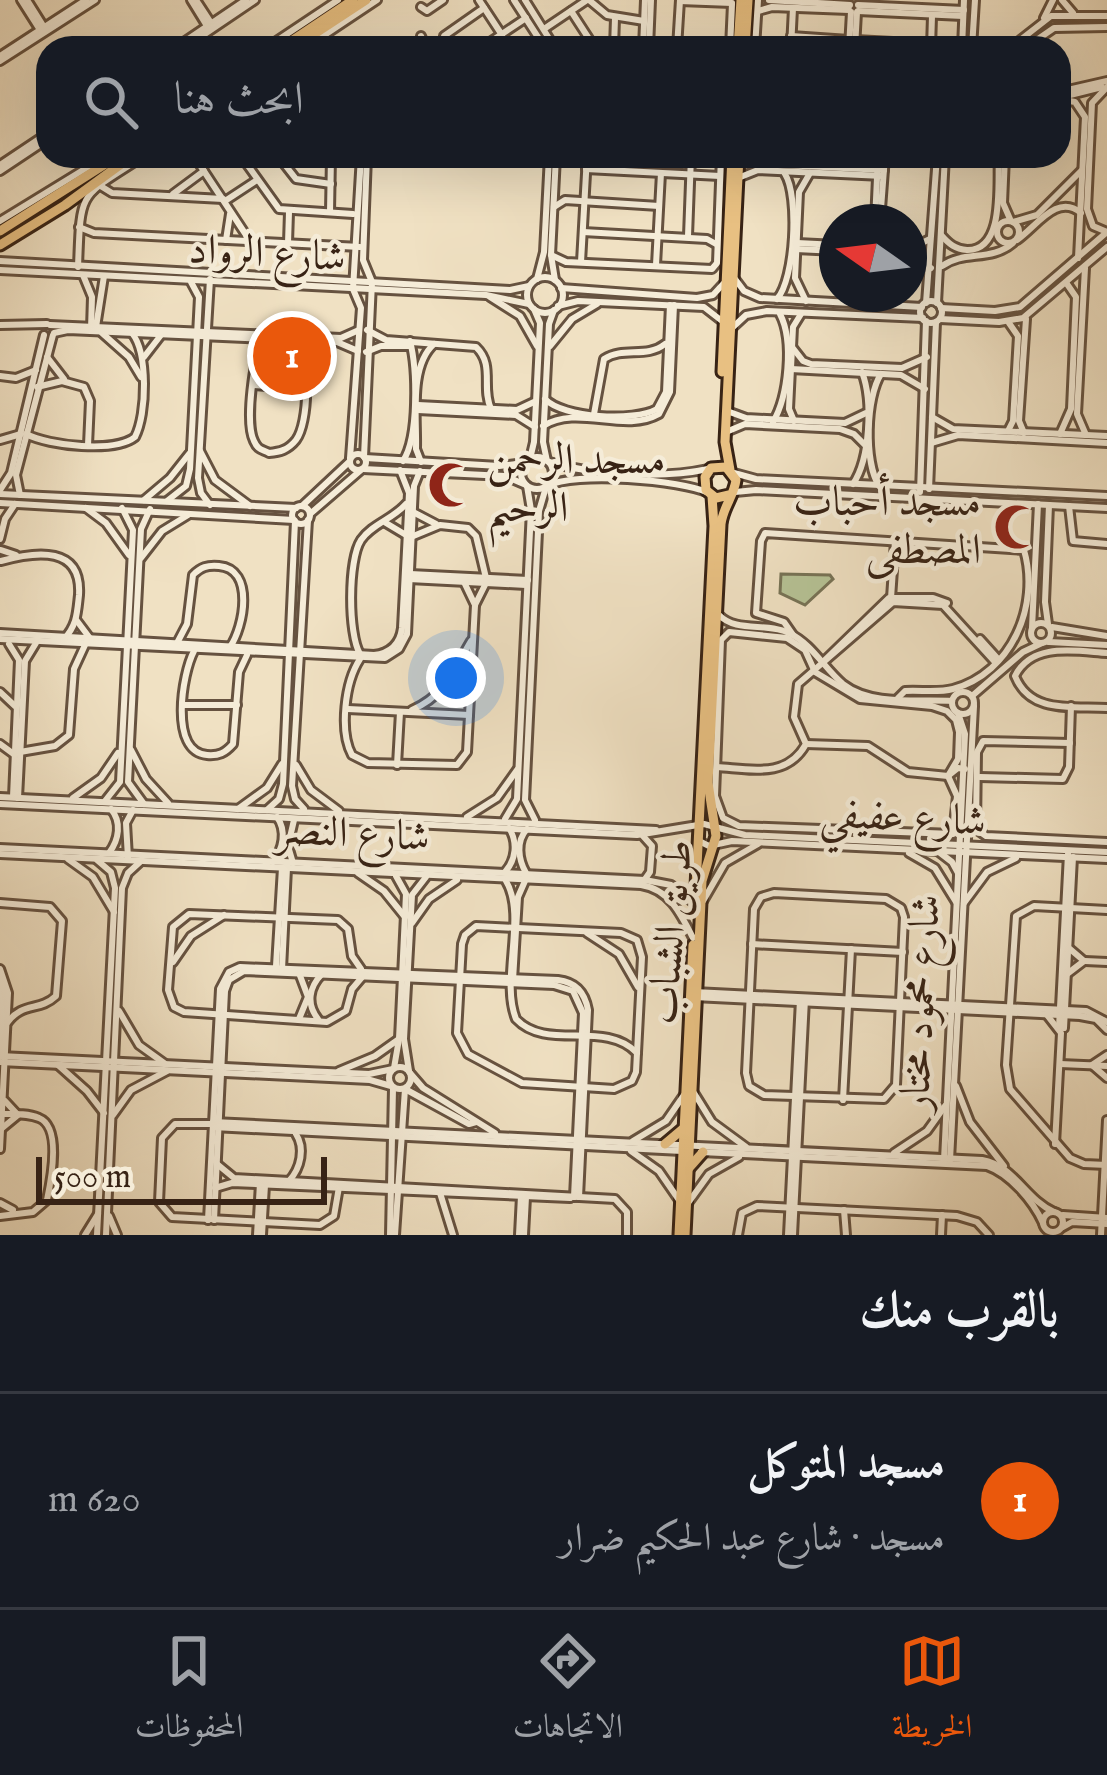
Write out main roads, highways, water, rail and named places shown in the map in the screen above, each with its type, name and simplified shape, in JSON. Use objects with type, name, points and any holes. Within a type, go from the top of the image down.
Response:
[{"type":"main road","points":[[299,36],[353,0]]},
{"type":"main road","points":[[314,36],[366,0]]},
{"type":"main road","points":[[737,36],[738,1]]},
{"type":"main road","points":[[738,1],[738,36]]},
{"type":"main road","points":[[0,230],[96,168]]},
{"type":"main road","points":[[0,244],[115,168]]},
{"type":"main road","points":[[728,328],[719,446],[704,480],[710,495],[730,494],[736,480],[726,432],[737,168]]},
{"type":"main road","points":[[730,277],[738,168]]},
{"type":"main road","points":[[38,208],[49,215]]},
{"type":"main road","points":[[712,468],[731,470]]},
{"type":"main road","name":"طريق الشباب","points":[[694,994],[693,938],[704,868],[715,844],[708,783],[721,524],[730,494]]},
{"type":"main road","name":"طريق الشباب","points":[[682,1235],[710,495]]},
{"type":"main road","points":[[687,1127],[703,1149],[685,1168],[665,1147],[687,1127]]},
{"type":"place","name":"مسجد المتوكل","points":[[292,356]]},
{"type":"place","name":"مسجد الرحمن الرحيم","points":[[451,485]]},
{"type":"place","name":"مسجد أحباب المصطفى","points":[[1017,527]]}]
